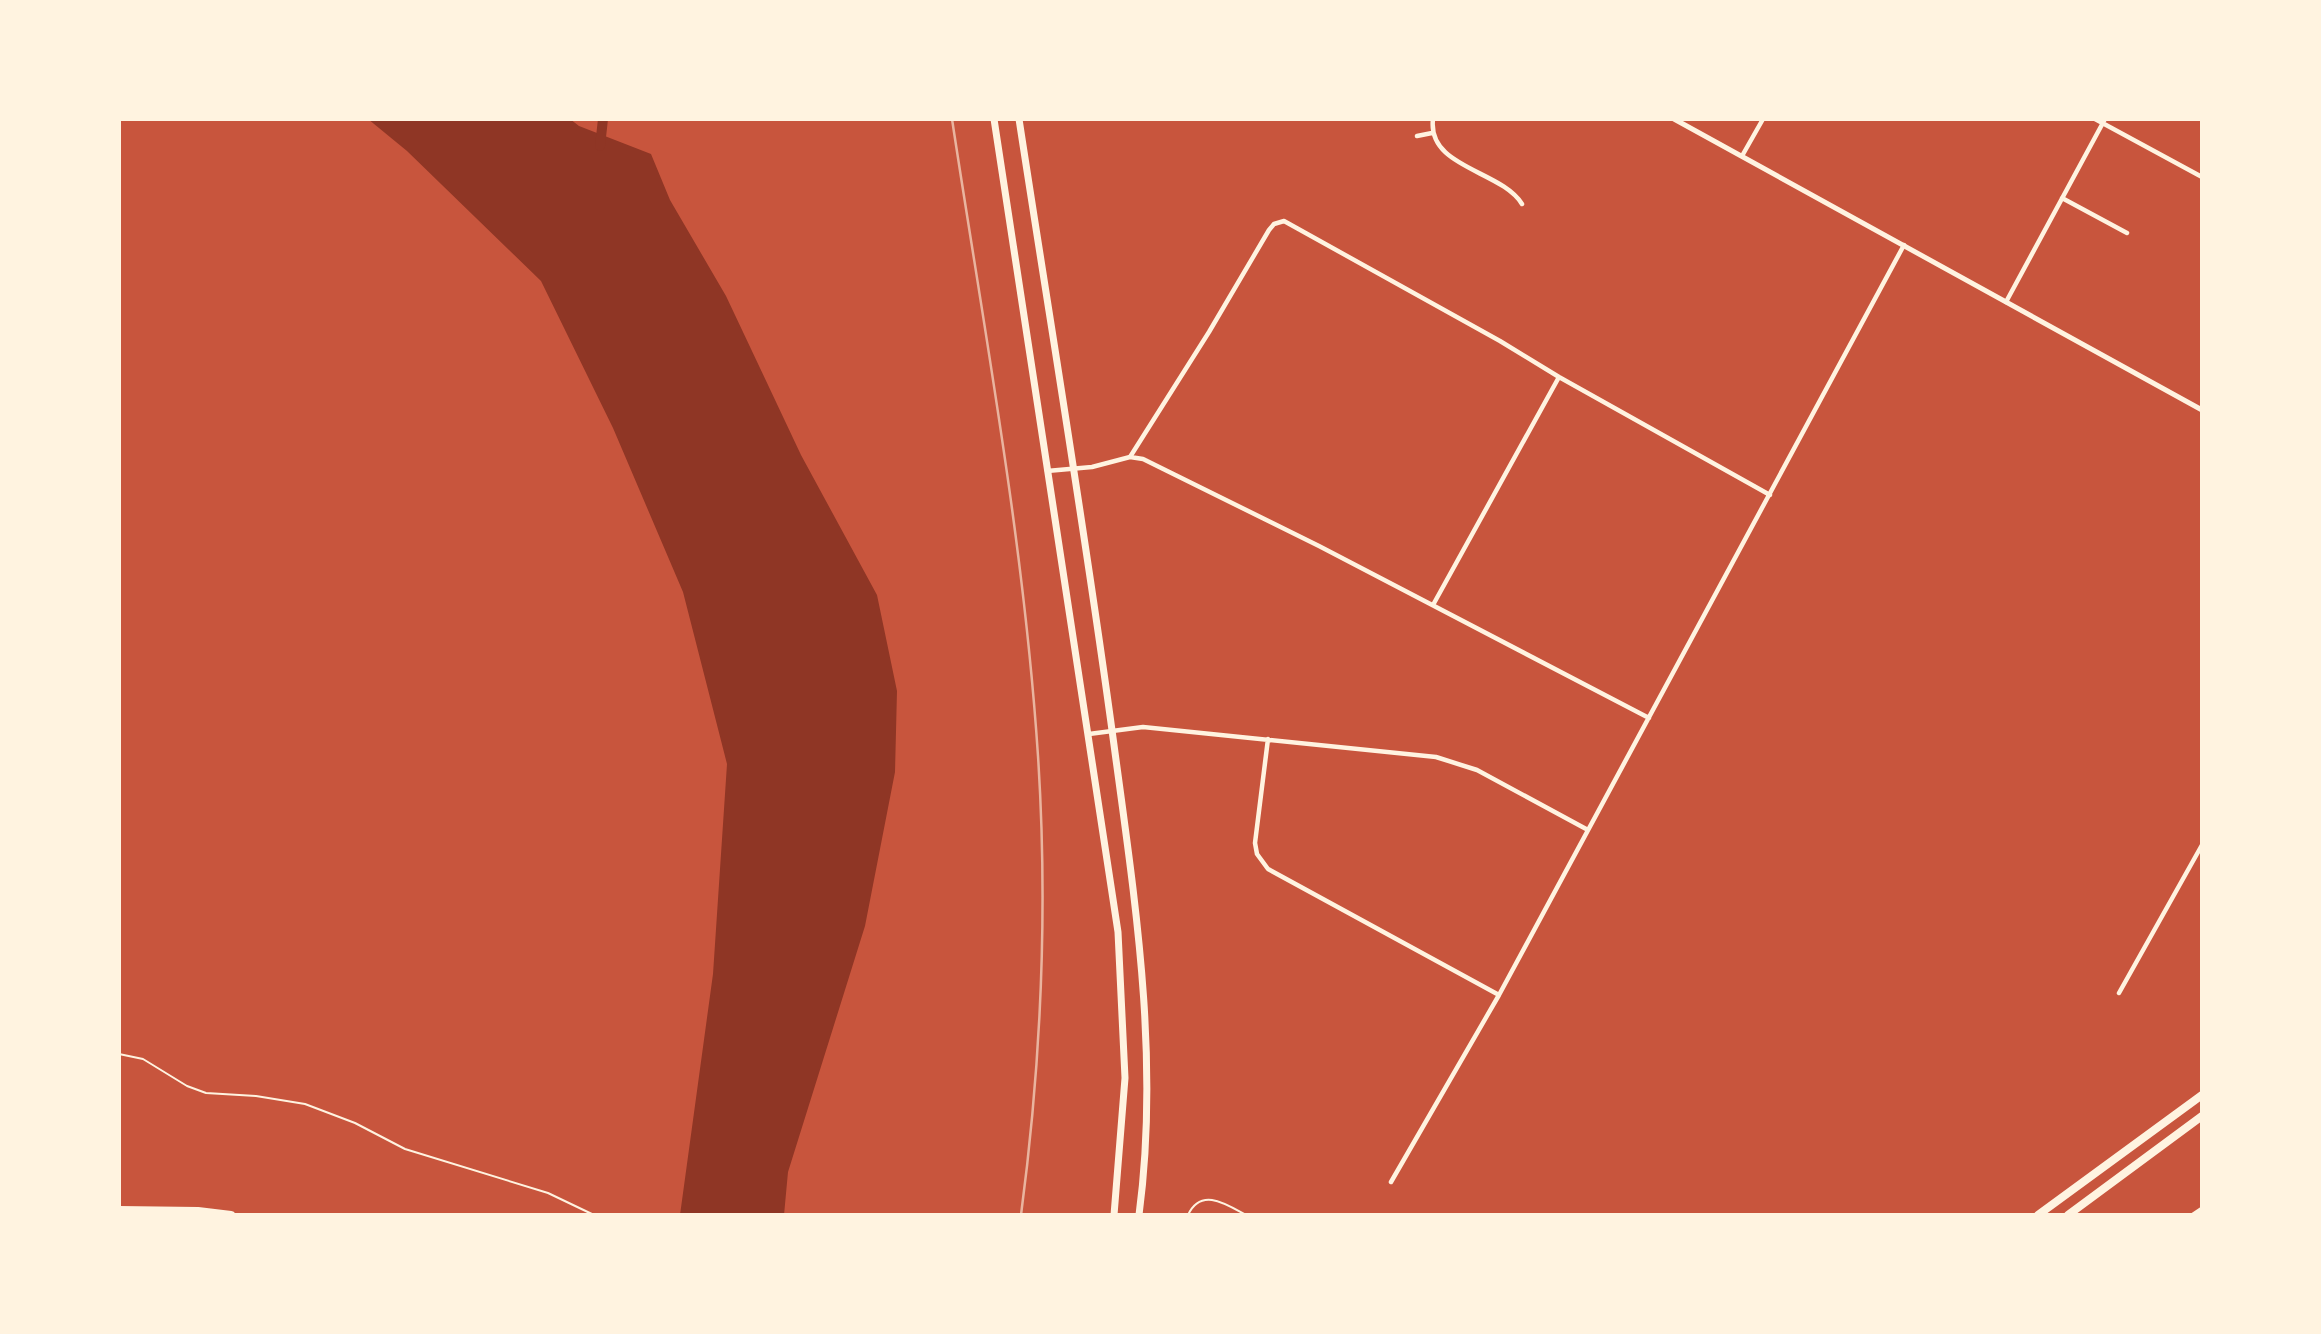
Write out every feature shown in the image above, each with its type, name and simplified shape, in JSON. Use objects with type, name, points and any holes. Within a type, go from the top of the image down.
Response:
[{"type":"highway","points":[[2038,1215],[2202,1095]]},
{"type":"highway","points":[[2068,1215],[2202,1116]]},
{"type":"highway","points":[[119,1210],[198,1211],[231,1215]]},
{"type":"main road","points":[[994,119],[1118,932],[1125,1078],[1114,1215]]},
{"type":"main road","points":[[1019,119],[1112,730],[1142,969],[1149,1091],[1139,1215]]},
{"type":"street","points":[[1433,119],[1432,133],[1442,150],[1514,192],[1522,204]]},
{"type":"street","points":[[1674,119],[2202,410]]},
{"type":"street","points":[[1742,156],[1763,119]]},
{"type":"street","points":[[2095,119],[2104,121],[2202,177]]},
{"type":"street","points":[[2006,302],[2104,121]]},
{"type":"street","points":[[1418,136],[1432,133]]},
{"type":"street","points":[[2062,198],[2127,233]]},
{"type":"street","points":[[1130,457],[1265,237],[1278,222],[1289,222],[1770,495]]},
{"type":"street","points":[[1391,1182],[1499,995],[1904,245]]},
{"type":"street","points":[[1433,605],[1559,377]]},
{"type":"street","points":[[1047,471],[1110,464],[1130,457],[1143,459],[1433,605],[1649,718]]},
{"type":"street","points":[[1089,734],[1143,727],[1405,753],[1462,763],[1588,830]]},
{"type":"street","points":[[1268,739],[1255,843],[1257,854],[1268,869],[1499,995]]},
{"type":"street","points":[[2119,993],[2202,845]]},
{"type":"street","points":[[2193,1215],[2202,1209]]},
{"type":"lane","points":[[1188,1215],[1191,1207],[1198,1201],[1208,1199],[1222,1202],[1246,1215]]},
{"type":"path","points":[[119,1054],[143,1059],[187,1086],[206,1093],[256,1096],[305,1104],[355,1123],[405,1149],[548,1193],[594,1215]]},
{"type":"shaded area","points":[[368,119],[570,119],[579,126],[651,154],[670,200],[726,296],[801,455],[877,595],[897,691],[895,772],[865,926],[788,1172],[784,1215],[680,1215],[713,974],[727,764],[683,592],[613,428],[541,281],[407,151]]},
{"type":"waterway","points":[[600,146],[603,119]]},
{"type":"railway","points":[[952,119],[1013,516],[1032,676],[1038,756],[1042,871],[1041,986],[1034,1101],[1021,1215]]}]
